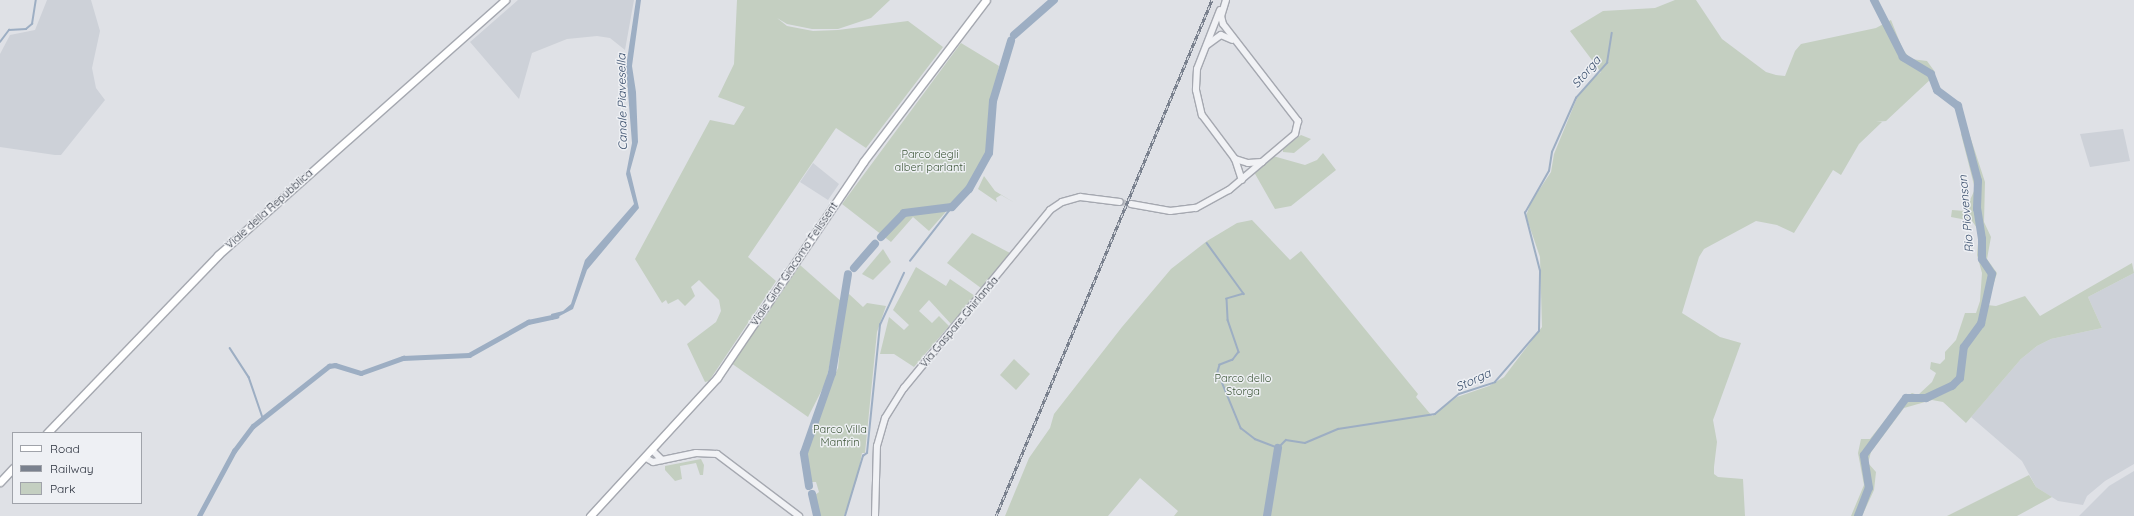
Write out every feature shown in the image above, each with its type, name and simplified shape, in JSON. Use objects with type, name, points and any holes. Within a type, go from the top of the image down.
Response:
[{"type":"main road","name":"Viale della Repubblica","points":[[48,432],[218,254],[505,0]]},
{"type":"main road","name":"Viale Gian Giacomo Felissent","points":[[590,516],[646,458],[717,378],[863,162],[986,0]]},
{"type":"main road","points":[[0,482],[12,469]]},
{"type":"street","points":[[1131,204],[1170,211],[1190,210],[1212,201],[1242,180],[1295,134],[1298,121],[1239,47],[1223,24],[1221,16],[1226,0]]},
{"type":"street","points":[[1226,0],[1203,52],[1196,77],[1198,103],[1210,128],[1235,159],[1242,180]]},
{"type":"street","points":[[1203,52],[1212,38],[1221,35],[1228,37],[1239,47]]},
{"type":"street","points":[[1235,159],[1248,164],[1262,162]]},
{"type":"street","name":"Via Gaspare Ghirlanda","points":[[875,515],[877,446],[885,418],[895,400],[1046,214],[1066,200],[1091,196],[1120,202]]},
{"type":"street","points":[[653,450],[656,457],[662,460]]},
{"type":"street","points":[[646,458],[653,462],[696,453],[717,454],[799,516]]},
{"type":"shaded area","points":[[47,0],[91,0],[100,31],[92,68],[96,88],[105,100],[61,155],[0,147],[0,54],[10,35],[35,30]]},
{"type":"shaded area","points":[[518,0],[634,0],[625,50],[610,38],[597,36],[567,39],[532,53],[519,99],[470,42]]},
{"type":"shaded area","points":[[2123,129],[2130,161],[2090,167],[2080,134]]},
{"type":"shaded area","points":[[813,163],[839,184],[828,200],[800,182]]},
{"type":"shaded area","points":[[2134,273],[2134,464],[2105,481],[2087,496],[2083,505],[2058,501],[2036,487],[2022,461],[1971,417],[2021,359],[2037,346],[2051,339],[2102,328],[2088,297]]},
{"type":"shaded area","points":[[2134,471],[2134,516],[2079,516],[2109,486]]},
{"type":"green space","points":[[737,0],[890,0],[871,18],[838,29],[812,29],[787,24],[777,18],[787,26],[813,31],[838,30],[908,21],[943,47],[866,148],[836,128],[748,257],[776,281],[709,381],[705,382],[687,344],[716,322],[721,311],[719,300],[699,280],[691,287],[695,296],[685,306],[678,299],[668,304],[666,300],[662,303],[635,259],[710,120],[734,125],[745,107],[718,97],[734,64]]},
{"type":"green space","name":"Parco dello Storga","points":[[1675,0],[1696,0],[1722,39],[1766,72],[1776,75],[1785,76],[1795,51],[1801,44],[1876,28],[1891,20],[1903,50],[1911,59],[1927,61],[1935,72],[1927,70],[1933,77],[1886,121],[1876,122],[1882,122],[1859,144],[1841,175],[1833,170],[1794,233],[1777,225],[1756,221],[1704,249],[1699,257],[1682,313],[1720,337],[1741,343],[1713,420],[1717,442],[1714,474],[1718,477],[1743,479],[1745,516],[1174,516],[1178,511],[1140,478],[1108,516],[1005,516],[1029,458],[1050,428],[1054,414],[1122,327],[1171,269],[1207,241],[1237,223],[1252,220],[1290,260],[1301,251],[1418,394],[1416,397],[1432,416],[1457,397],[1489,386],[1504,377],[1542,327],[1540,257],[1526,216],[1531,202],[1551,172],[1554,154],[1577,98],[1590,81],[1601,72],[1570,31],[1603,11],[1655,8]]},
{"type":"green space","name":"Parco degli alberi parlanti","points":[[961,43],[999,66],[991,105],[987,156],[966,189],[929,231],[913,217],[891,242],[842,204]]},
{"type":"green space","points":[[1964,128],[1968,130],[1985,182],[1984,222],[1991,237],[1987,259],[1997,273],[1987,305],[1996,306],[2025,296],[2040,316],[2132,263],[2134,273],[2088,297],[2102,328],[2051,339],[2037,346],[2021,359],[1966,423],[1943,402],[1932,400],[1904,408],[1871,452],[1868,463],[1876,472],[1874,490],[1862,516],[1851,516],[1864,485],[1858,453],[1861,439],[1870,439],[1901,400],[1912,393],[1918,395],[1932,382],[1936,373],[1930,369],[1931,362],[1940,364],[1945,359],[1945,352],[1956,340],[1965,313],[1976,313],[1980,301],[1982,273],[1977,255],[1979,231],[1972,221],[1951,217],[1952,210],[1965,211],[1975,189],[1961,134]]},
{"type":"green space","points":[[1301,135],[1311,139],[1294,153],[1283,152],[1283,148]]},
{"type":"green space","points":[[1323,153],[1336,170],[1291,206],[1275,209],[1254,172],[1273,156],[1305,165],[1317,160]]},
{"type":"green space","points":[[984,176],[995,191],[1015,203],[1001,195],[996,198],[997,202],[978,189]]},
{"type":"green space","points":[[972,233],[1010,253],[981,288],[947,263]]},
{"type":"green space","points":[[883,249],[891,262],[873,280],[862,274]]},
{"type":"green space","points":[[800,265],[842,302],[826,382],[808,417],[731,363]]},
{"type":"green space","points":[[916,267],[946,286],[950,279],[975,296],[951,324],[929,300],[919,311],[932,323],[939,316],[949,326],[914,367],[894,354],[880,354],[889,317],[904,330],[909,325],[893,310]]},
{"type":"green space","name":"Parco Villa Manfrin","points":[[849,294],[863,307],[867,303],[886,306],[877,332],[865,453],[862,453],[857,479],[844,516],[818,516],[815,495],[819,492],[816,482],[810,482],[806,460],[821,403],[838,368],[845,297]]},
{"type":"green space","points":[[1014,359],[1030,374],[1016,390],[1000,375]]},
{"type":"green space","points":[[701,459],[704,465],[703,475],[700,475],[696,463],[680,466],[682,479],[675,481],[665,470],[665,466]]},
{"type":"green space","points":[[2029,475],[2036,487],[2052,497],[2017,516],[1947,516]]},
{"type":"water","points":[[636,0],[641,0],[632,66],[636,92],[638,142],[630,171],[639,208],[587,270],[573,309],[552,320],[551,314],[563,311],[571,304],[585,260],[634,204],[626,174],[632,143],[626,67]]},
{"type":"waterway","points":[[0,42],[9,30],[26,29],[32,24],[36,0]]},
{"type":"waterway","points":[[1014,35],[1054,0]]},
{"type":"waterway","name":"Rio Piovensan","points":[[1858,516],[1869,488],[1864,455],[1906,398],[1926,398],[1952,386],[1960,378],[1964,347],[1981,324],[1992,274],[1982,259],[1982,239],[1977,209],[1978,181],[1958,106],[1937,90],[1931,74],[1903,57],[1874,0]]},
{"type":"waterway","name":"Storga","points":[[1207,243],[1244,294],[1227,299],[1228,320],[1239,352],[1233,360],[1220,365],[1218,372],[1241,428],[1255,439],[1278,448],[1286,440],[1305,443],[1338,429],[1435,414],[1459,394],[1495,382],[1539,331],[1540,271],[1525,213],[1549,171],[1552,152],[1576,98],[1607,63],[1612,33]]},
{"type":"waterway","points":[[881,237],[904,213],[952,207],[969,189],[989,153],[993,101],[1011,41]]},
{"type":"waterway","points":[[910,261],[952,207]]},
{"type":"waterway","points":[[854,268],[875,244]]},
{"type":"waterway","points":[[845,516],[863,456],[867,453],[880,325],[904,273]]},
{"type":"waterway","points":[[809,486],[804,453],[832,373],[848,274]]},
{"type":"waterway","points":[[199,516],[234,451],[253,426],[329,366],[335,365],[361,373],[403,358],[469,355],[528,322],[556,316]]},
{"type":"waterway","points":[[230,348],[249,377],[263,418]]},
{"type":"waterway","points":[[1267,516],[1278,448]]},
{"type":"waterway","points":[[812,494],[817,516]]},
{"type":"tunnel","points":[[1120,202],[1131,204]]},
{"type":"railway","points":[[996,516],[1212,0]]},
{"type":"water label","name":"Canale Piavesella","points":[[622,102]]}]
